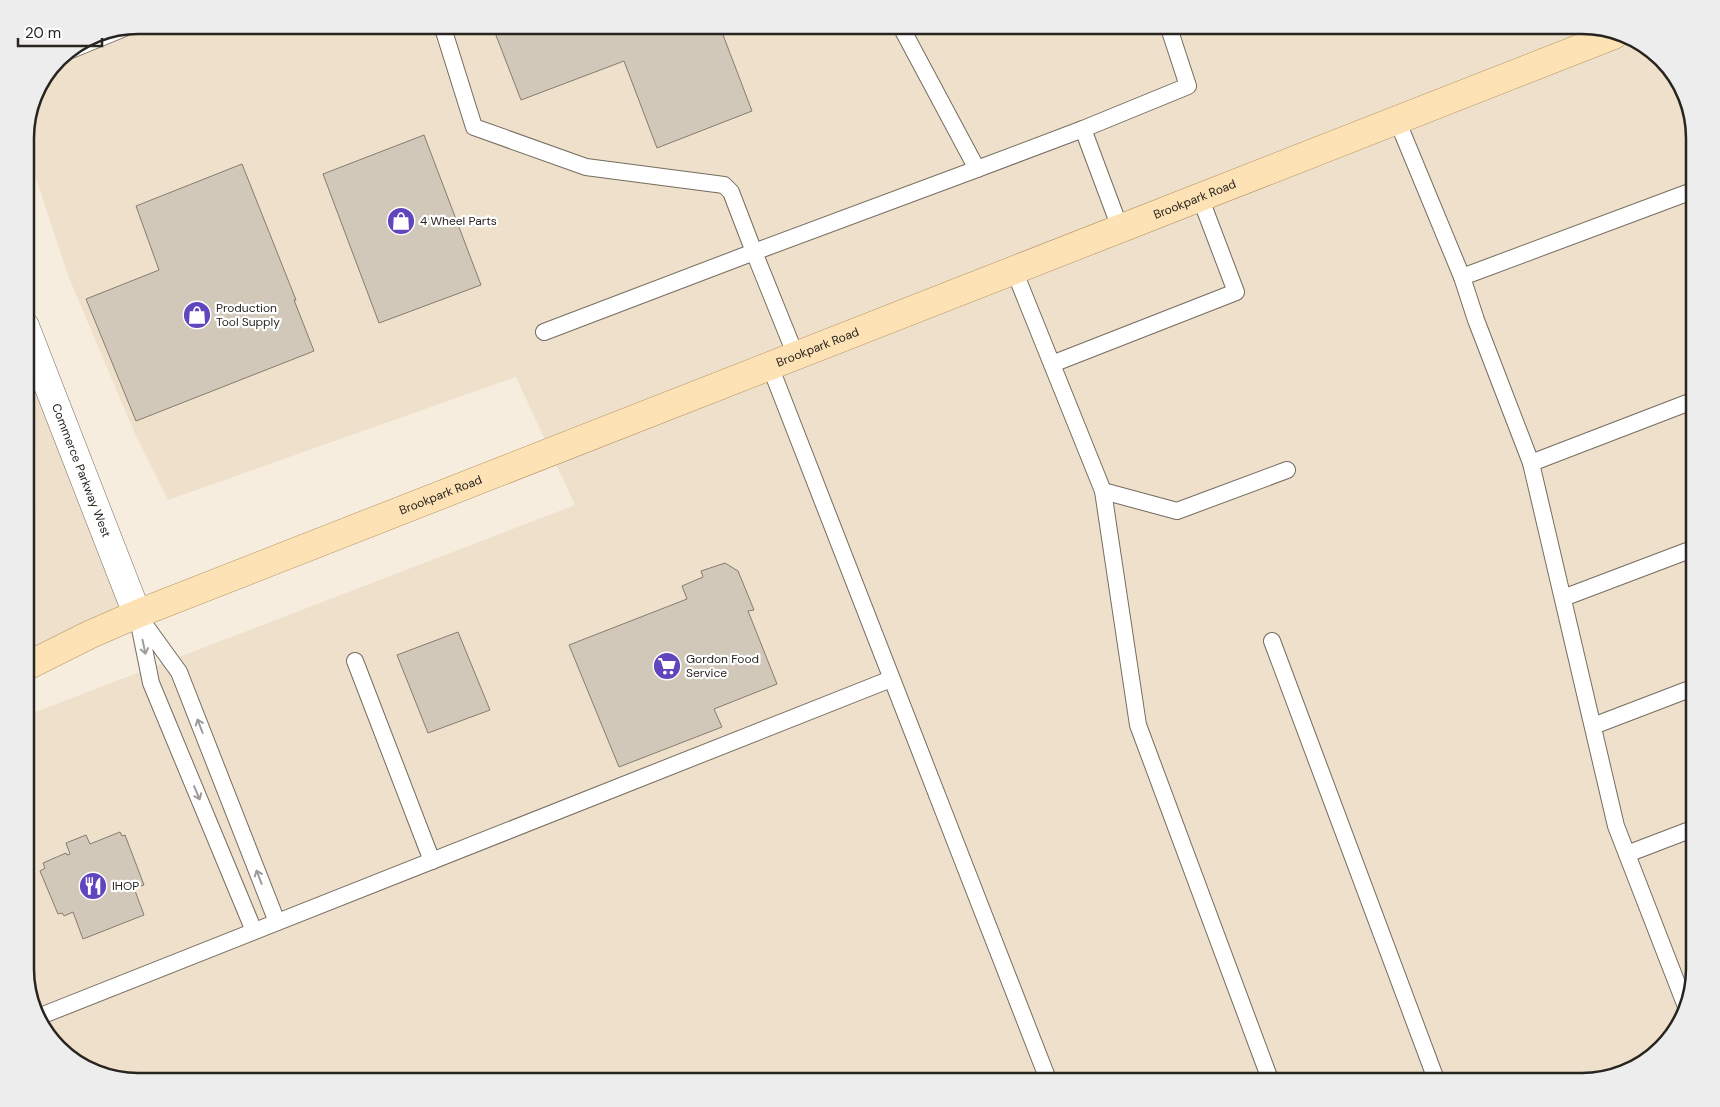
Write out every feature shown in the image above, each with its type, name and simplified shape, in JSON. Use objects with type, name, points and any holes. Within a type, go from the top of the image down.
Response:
[{"type":"main road","name":"Brookpark Road","points":[[34,662],[137,614],[1397,120],[1596,35]]},
{"type":"street","name":"Commerce Parkway West","points":[[34,349],[137,614]]},
{"type":"lane","points":[[445,34],[474,127],[586,167],[724,185],[730,192],[796,356]]},
{"type":"lane","points":[[905,34],[977,169]]},
{"type":"lane","points":[[544,332],[1083,129],[1188,86],[1171,34]]},
{"type":"lane","points":[[1397,120],[1462,277],[1476,320],[1531,462],[1616,826],[1682,999]]},
{"type":"lane","points":[[1083,129],[1120,228]]},
{"type":"lane","points":[[1462,277],[1686,193]]},
{"type":"lane","points":[[1052,364],[1236,292],[1200,197]]},
{"type":"lane","points":[[1014,270],[1103,491],[1138,725],[1268,1073]]},
{"type":"lane","points":[[770,366],[1045,1073]]},
{"type":"lane","points":[[1531,462],[1686,403]]},
{"type":"lane","points":[[1103,491],[1177,511],[1287,470]]},
{"type":"lane","points":[[1563,598],[1686,551]]},
{"type":"lane","points":[[137,614],[179,672],[277,922]]},
{"type":"lane","points":[[137,614],[151,683],[254,931]]},
{"type":"lane","points":[[1272,641],[1434,1073]]},
{"type":"lane","points":[[355,661],[432,861]]},
{"type":"lane","points":[[45,1014],[891,678]]},
{"type":"lane","points":[[1593,726],[1686,690]]},
{"type":"lane","points":[[1627,854],[1686,831]]},
{"type":"shaded area","points":[[1582,34],[1603,36],[1628,44],[1646,55],[1665,74],[1683,111],[1686,138],[1686,969],[1683,996],[1676,1015],[1660,1038],[1640,1056],[1616,1068],[1582,1073],[138,1073],[111,1070],[92,1063],[80,1056],[55,1033],[39,1003],[36,990],[34,976],[34,713],[575,505],[516,377],[168,500],[136,436],[69,278],[34,172],[34,131],[37,111],[51,80],[74,55],[104,39],[124,35]]},
{"type":"shaded area","points":[[34,346],[137,614],[34,652]]},
{"type":"building","points":[[495,34],[723,34],[752,111],[657,148],[624,61],[521,100]]},
{"type":"building","points":[[424,135],[481,285],[379,323],[323,174]]},
{"type":"building","points":[[242,164],[296,300],[294,300],[314,351],[136,421],[86,299],[159,270],[136,206]]},
{"type":"building","points":[[725,563],[738,571],[754,610],[748,611],[777,684],[714,709],[722,727],[619,767],[569,645],[687,599],[682,586],[703,577],[701,571]]},
{"type":"building","points":[[458,632],[490,710],[428,733],[397,655]]},
{"type":"building","name":"IHOP","points":[[120,832],[122,836],[125,835],[144,885],[134,888],[144,915],[83,939],[73,912],[64,916],[62,913],[58,914],[40,871],[45,868],[43,863],[66,853],[67,855],[70,854],[66,843],[86,835],[90,844]]},
{"type":"place","name":"4 Wheel Parts","points":[[401,221]]},
{"type":"place","name":"Production Tool Supply","points":[[197,315]]},
{"type":"place","name":"Gordon Food Service","points":[[667,666]]},
{"type":"place","name":"IHOP","points":[[93,886]]}]
